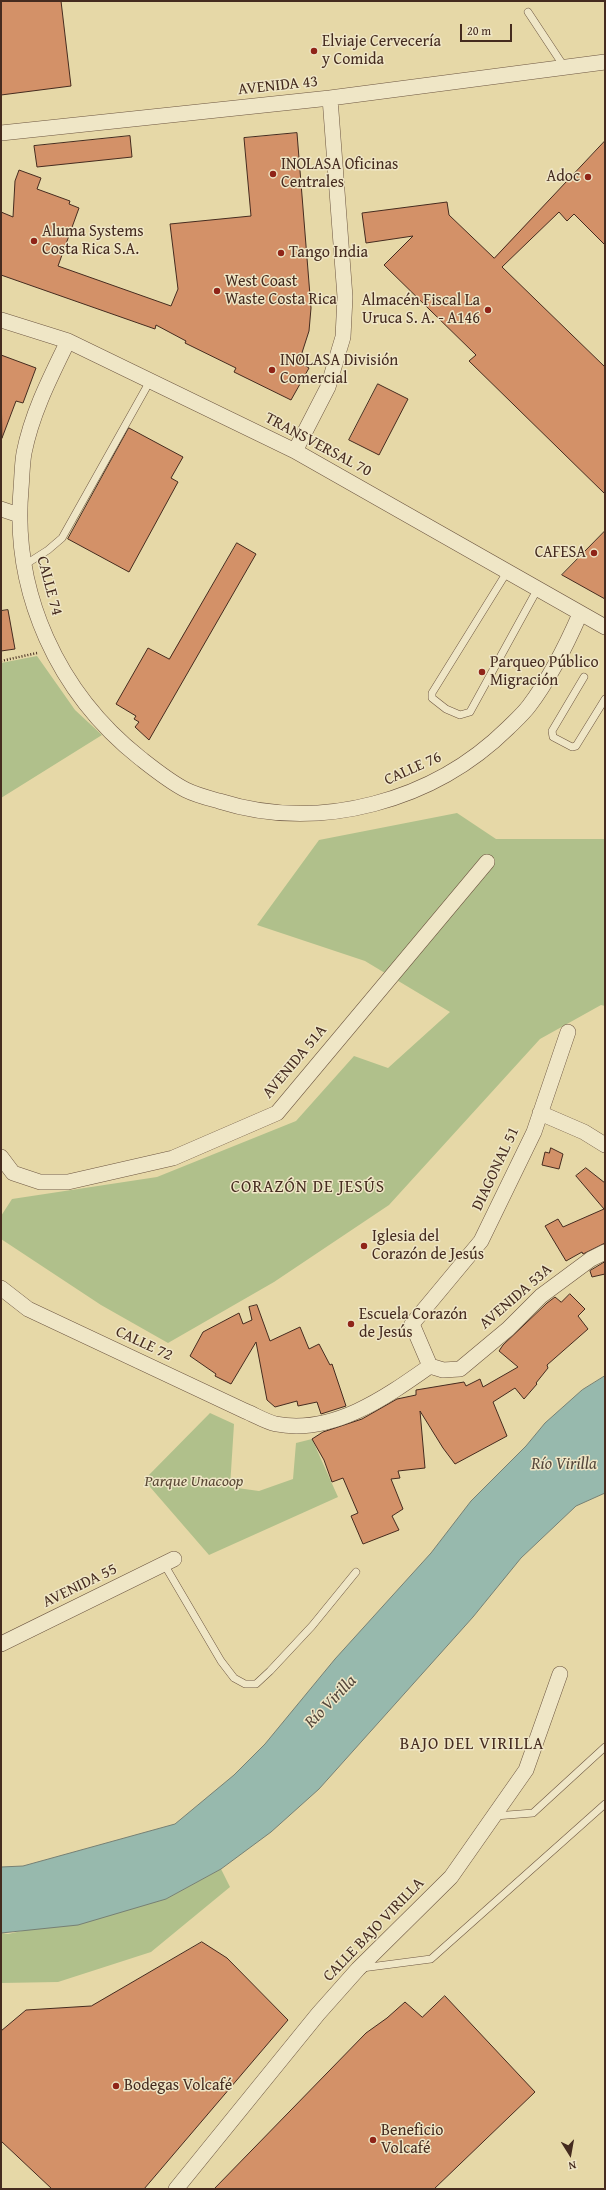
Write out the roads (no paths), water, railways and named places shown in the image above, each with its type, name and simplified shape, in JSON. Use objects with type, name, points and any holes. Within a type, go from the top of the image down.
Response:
[{"type":"street","name":"AVENIDA 43","points":[[1,133],[330,98],[605,62]]},
{"type":"street","points":[[295,451],[328,387],[343,337],[345,297],[330,98]]},
{"type":"street","name":"TRANSVERSAL 70","points":[[1,320],[68,341],[295,451],[537,590],[605,627]]},
{"type":"street","name":"CALLE 74","points":[[68,341],[40,396],[24,454],[19,515],[23,566],[34,609],[51,650],[70,684],[94,716],[122,744],[186,791]]},
{"type":"street","points":[[1,509],[19,515]]},
{"type":"street","name":"CALLE 76","points":[[186,791],[237,807],[291,814],[344,810],[404,795],[446,776],[490,745],[528,707],[558,663],[580,614]]},
{"type":"street","name":"AVENIDA 51A","points":[[1,1157],[13,1173],[40,1182],[68,1182],[173,1158],[277,1114],[487,862]]},
{"type":"street","name":"DIAGONAL 51","points":[[430,1366],[412,1324],[482,1241],[534,1132],[568,1032]]},
{"type":"street","points":[[540,1113],[584,1132],[605,1145]]},
{"type":"street","name":"AVENIDA 53A","points":[[430,1366],[443,1370],[460,1369],[508,1329],[541,1296],[591,1259],[605,1252]]},
{"type":"street","name":"CALLE 72","points":[[1,1288],[28,1309],[276,1424],[313,1426],[350,1415],[430,1366]]},
{"type":"street","name":"AVENIDA 55","points":[[1,1644],[169,1562]]},
{"type":"street","name":"CALLE BAJO VIRILLA","points":[[176,2189],[318,2014],[358,1969],[451,1877],[526,1770],[560,1674]]},
{"type":"lane","points":[[528,12],[565,68]]},
{"type":"lane","points":[[23,566],[48,550],[62,538],[150,381]]},
{"type":"lane","points":[[507,572],[432,693],[432,698],[446,709],[460,715],[470,712],[537,590]]},
{"type":"lane","points":[[584,676],[552,731],[553,737],[572,746],[576,746],[605,700]]},
{"type":"lane","points":[[169,1562],[221,1661],[234,1678],[245,1684],[256,1684],[270,1671],[312,1626],[356,1572]]},
{"type":"lane","points":[[494,1816],[533,1813],[605,1747]]},
{"type":"lane","points":[[358,1969],[431,1959],[605,1804]]},
{"type":"water","name":"Río Virilla","points":[[605,1376],[605,1493],[576,1506],[521,1558],[473,1617],[319,1789],[271,1832],[221,1869],[166,1899],[78,1925],[1,1933],[1,1867],[23,1866],[175,1824],[234,1775],[265,1744],[335,1659],[431,1553],[471,1501],[526,1446],[545,1423],[582,1390]]},
{"type":"place","name":"Elviaje Cervecería y Comida","points":[[314,51]]},
{"type":"place","name":"INOLASA Oficinas Centrales","points":[[273,174]]},
{"type":"place","name":"Adoc","points":[[588,177]]},
{"type":"place","name":"Aluma Systems Costa Rica S.A.","points":[[34,241]]},
{"type":"place","name":"Tango India","points":[[281,253]]},
{"type":"place","name":"West Coast Waste Costa Rica","points":[[217,291]]},
{"type":"place","name":"Almacén Fiscal La Uruca S. A. - A146","points":[[488,310]]},
{"type":"place","name":"INOLASA División Comercial","points":[[272,370]]},
{"type":"place","name":"CAFESA","points":[[594,553]]},
{"type":"place","name":"Parqueo Público Migración","points":[[482,672]]},
{"type":"place","name":"Iglesia del Corazón de Jesús","points":[[364,1246]]},
{"type":"place","name":"Escuela Corazón de Jesús","points":[[351,1324]]},
{"type":"place","name":"Bodegas Volcafé","points":[[116,2086]]},
{"type":"place","name":"Beneficio Volcafé","points":[[373,2140]]},
{"type":"district","name":"CORAZÓN DE JESÚS","points":[[308,1188]]},
{"type":"district","name":"BAJO DEL VIRILLA","points":[[472,1745]]},
{"type":"park label","name":"Parque Unacoop","points":[[194,1482]]}]
